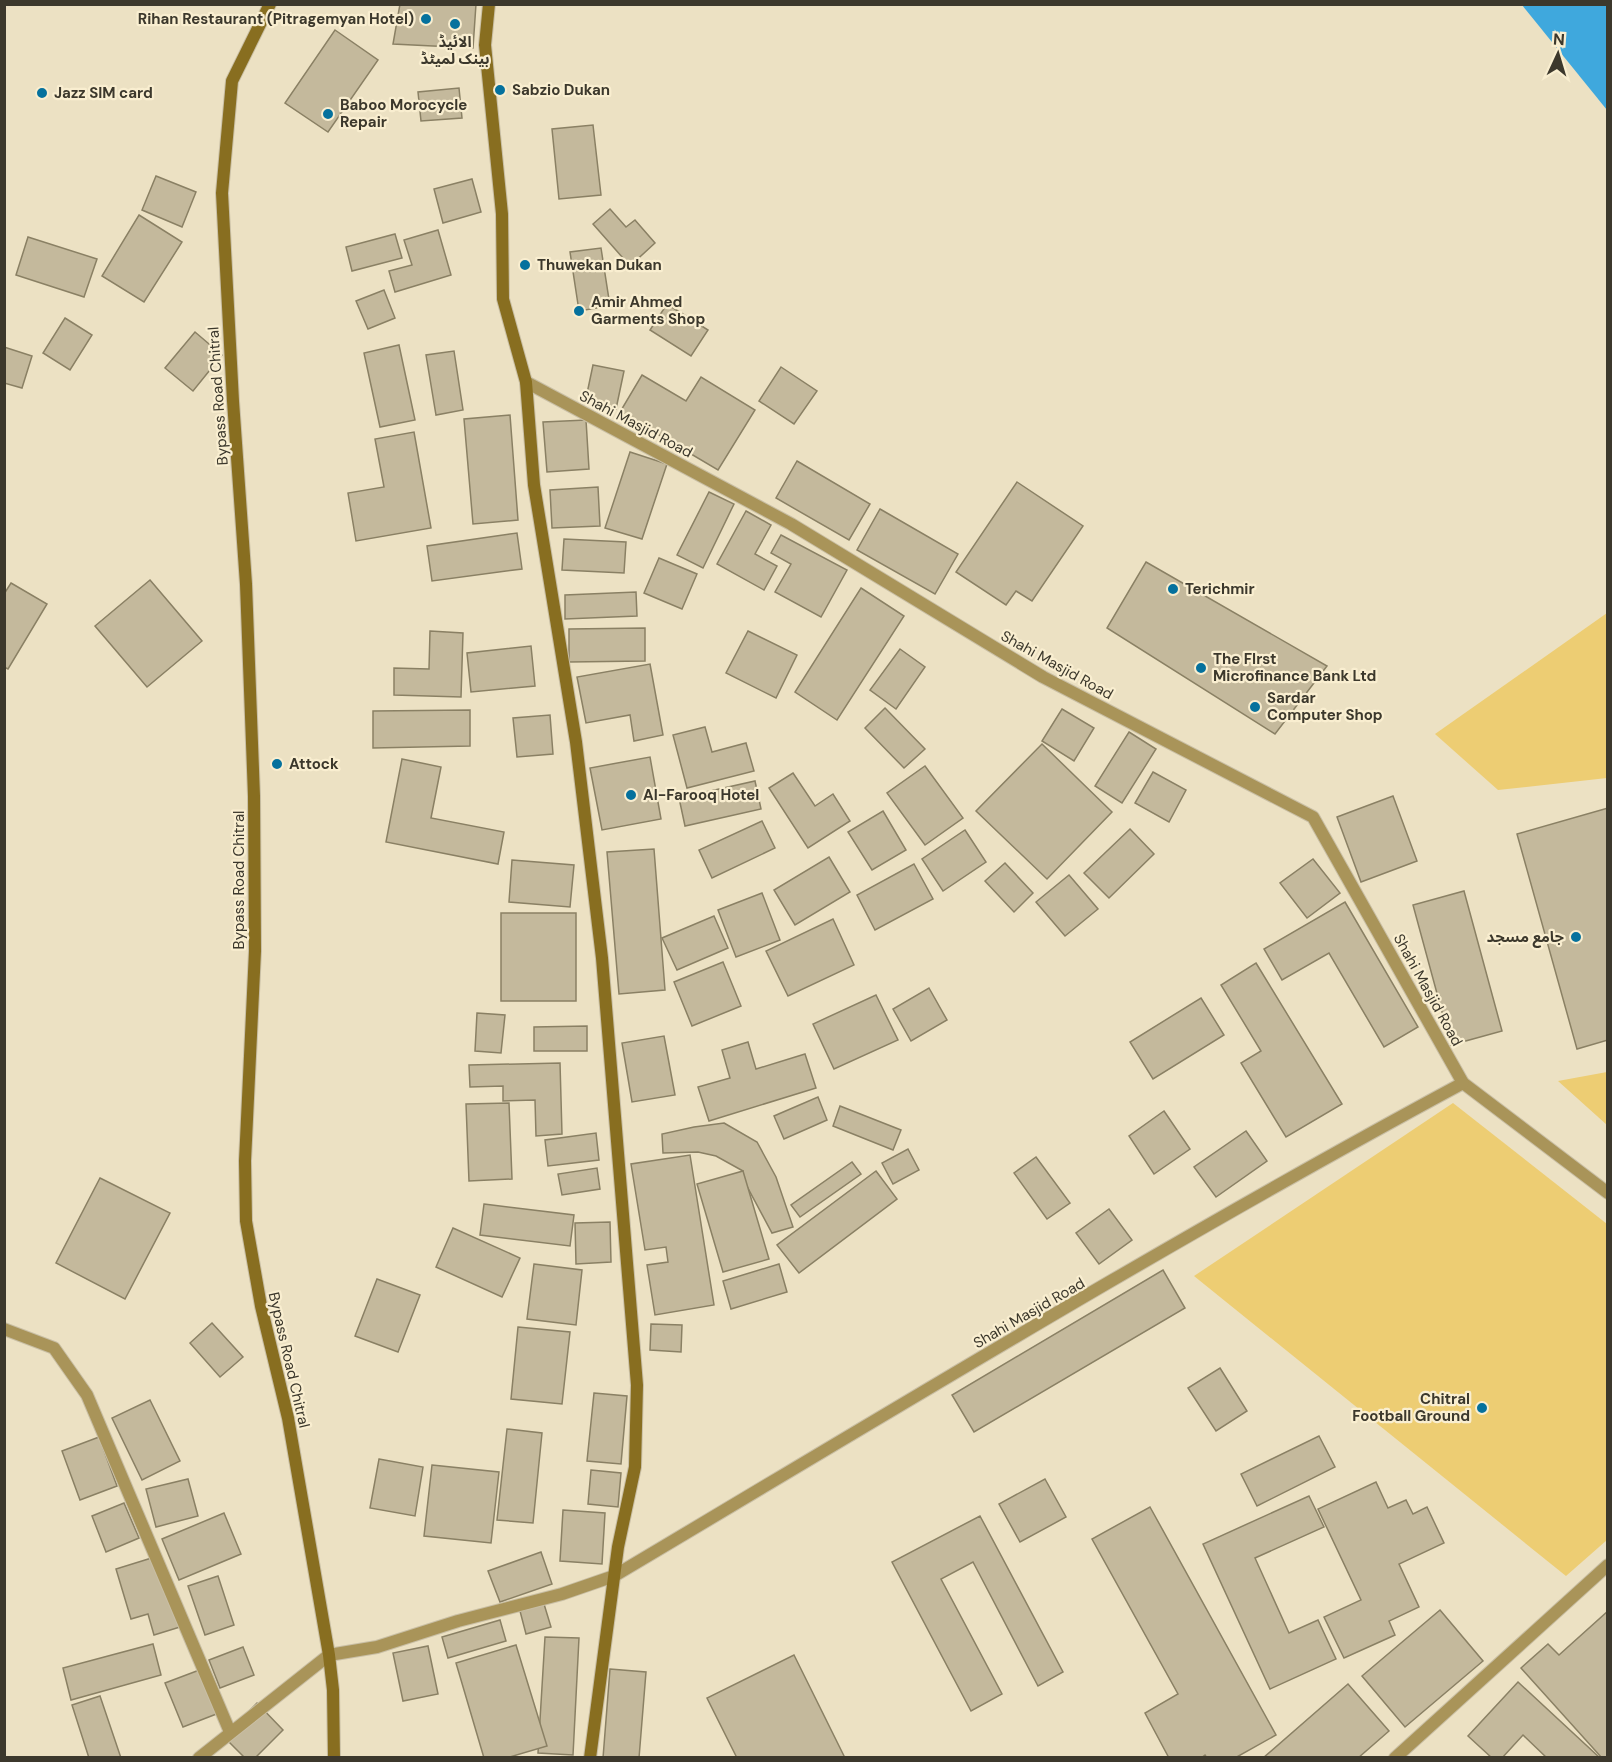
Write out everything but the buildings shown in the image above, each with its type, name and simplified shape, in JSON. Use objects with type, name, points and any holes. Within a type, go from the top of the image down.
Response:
[{"type":"street","name":"Bypass Road Chitral","points":[[270,4],[232,81],[222,193],[246,584],[254,796],[255,951],[245,1161],[246,1221],[261,1306],[288,1418],[329,1655],[333,1690],[334,1758]]},
{"type":"street","points":[[489,4],[485,45],[502,214],[503,299],[526,382],[534,485],[576,742],[602,958],[638,1385],[635,1467],[618,1547],[590,1758]]},
{"type":"street","name":"Shahi Masjid Road","points":[[526,382],[791,525],[1043,677],[1312,817],[1463,1083],[1608,1193]]},
{"type":"street","name":"Shahi Masjid Road","points":[[329,1655],[377,1647],[458,1621],[562,1594],[614,1576],[932,1386],[1339,1150],[1463,1083]]},
{"type":"street","points":[[4,1329],[54,1348],[87,1395],[230,1732]]},
{"type":"street","points":[[1395,1758],[1608,1565]]},
{"type":"street","points":[[199,1758],[329,1655]]},
{"type":"shaded area","points":[[1607,613],[1607,778],[1498,790],[1435,734]]},
{"type":"shaded area","points":[[1608,1072],[1607,1125],[1558,1081]]},
{"type":"shaded area","name":"Chitral Football Ground","points":[[1453,1103],[1607,1224],[1607,1540],[1566,1576],[1194,1276]]},
{"type":"water","points":[[1522,5],[1607,5],[1607,110]]},
{"type":"place","name":"Rihan Restaurant (Pitragemyan Hotel)","points":[[426,19]]},
{"type":"place","name":"الائیڈ بینک لمیٹڈ","points":[[455,24]]},
{"type":"place","name":"Sabzio Dukan","points":[[500,90]]},
{"type":"place","name":"Jazz SIM card","points":[[42,93]]},
{"type":"place","name":"Baboo Morocycle Repair","points":[[328,114]]},
{"type":"place","name":"Thuwekan Dukan","points":[[525,265]]},
{"type":"place","name":"Amir Ahmed Garments Shop","points":[[579,311]]},
{"type":"place","name":"Terichmir","points":[[1173,589]]},
{"type":"place","name":"The FIrst Microfinance Bank Ltd","points":[[1201,668]]},
{"type":"place","name":"Sardar Computer Shop","points":[[1255,707]]},
{"type":"place","name":"Attock","points":[[277,764]]},
{"type":"place","name":"Al-Farooq Hotel","points":[[631,795]]},
{"type":"place","name":"جامع مسجد","points":[[1576,937]]},
{"type":"place","name":"Chitral Football Ground","points":[[1482,1408]]}]
